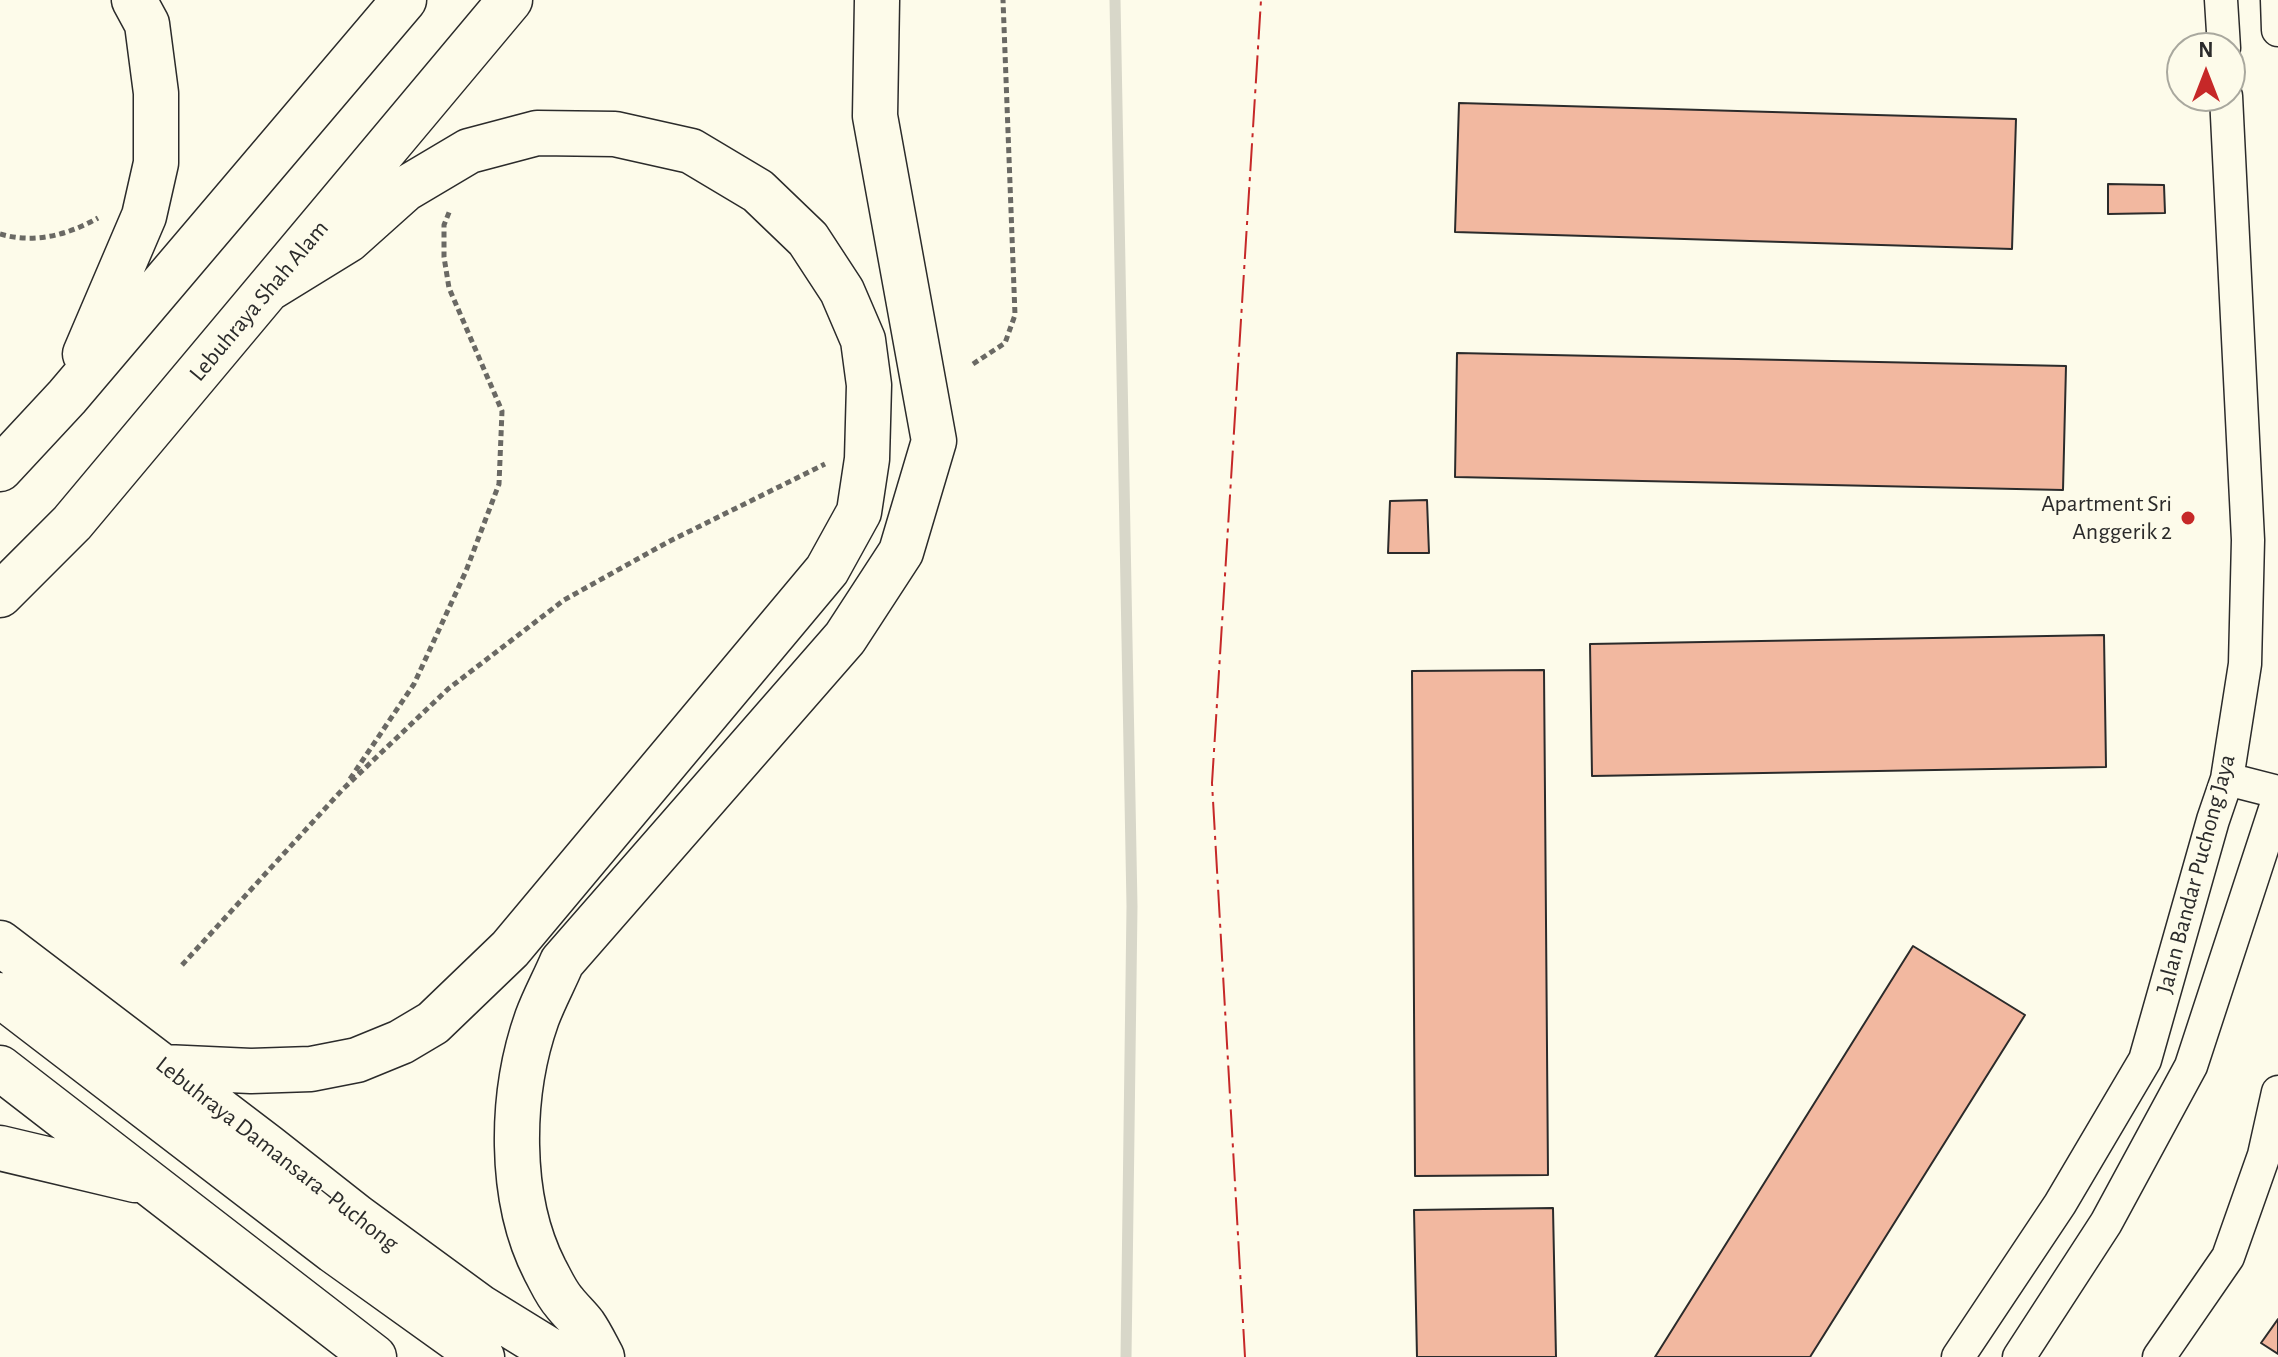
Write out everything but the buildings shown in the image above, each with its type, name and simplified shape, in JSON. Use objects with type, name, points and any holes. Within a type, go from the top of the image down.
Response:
[{"type":"highway","points":[[67,397],[144,216],[156,163],[155,79],[147,24],[134,0]]},
{"type":"highway","points":[[0,469],[67,397],[404,0]]},
{"type":"highway","name":"Lebuhraya Shah Alam","points":[[0,595],[72,523],[510,0]]},
{"type":"highway","points":[[602,1357],[584,1324],[562,1301],[544,1268],[523,1204],[517,1112],[521,1082],[537,1020],[562,962],[845,638],[901,552],[934,441],[875,116],[877,0]]},
{"type":"highway","points":[[164,1067],[251,1071],[311,1069],[357,1060],[401,1042],[433,1023],[510,949],[827,570],[859,512],[867,459],[869,385],[863,340],[842,291],[808,239],[758,191],[691,151],[615,134],[537,133],[469,151],[405,189],[348,240],[270,288]]},
{"type":"highway","name":"Lebuhraya Damansara–Puchong","points":[[0,943],[369,1226],[480,1307],[561,1357]]},
{"type":"highway","name":"Lebuhraya Damansara–Puchong","points":[[0,995],[334,1251],[482,1357]]},
{"type":"highway","points":[[0,1068],[374,1357]]},
{"type":"highway","points":[[0,1148],[149,1183]]},
{"type":"street","points":[[2221,0],[2223,32]]},
{"type":"street","points":[[2277,0],[2278,30]]},
{"type":"street","name":"Jalan Bandar Puchong Jaya","points":[[1958,1357],[2060,1204],[2145,1060],[2227,779],[2245,664],[2248,540],[2227,112]]},
{"type":"street","points":[[2227,779],[2278,792]]},
{"type":"street","name":"Jalan Bandar Puchong Jaya","points":[[2019,1357],[2106,1223],[2191,1066],[2278,800]]},
{"type":"street","points":[[2165,1355],[2228,1257],[2264,1155],[2278,1095]]},
{"type":"path","points":[[973,364],[1005,343],[1015,315],[1003,0]]},
{"type":"path","points":[[342,790],[414,684],[466,571],[499,484],[502,411],[449,288],[444,257],[444,225],[454,198]]},
{"type":"path","points":[[0,234],[16,239],[59,235],[81,227],[107,211]]},
{"type":"path","points":[[182,965],[342,790],[448,689],[564,600],[668,542],[825,464]]},
{"type":"waterway","points":[[1115,0],[1132,906],[1126,1357]]},
{"type":"power","points":[[1245,1357],[1212,783],[1261,0]]},
{"type":"place","name":"Apartment Sri Anggerik 2","points":[[2188,518]]}]
